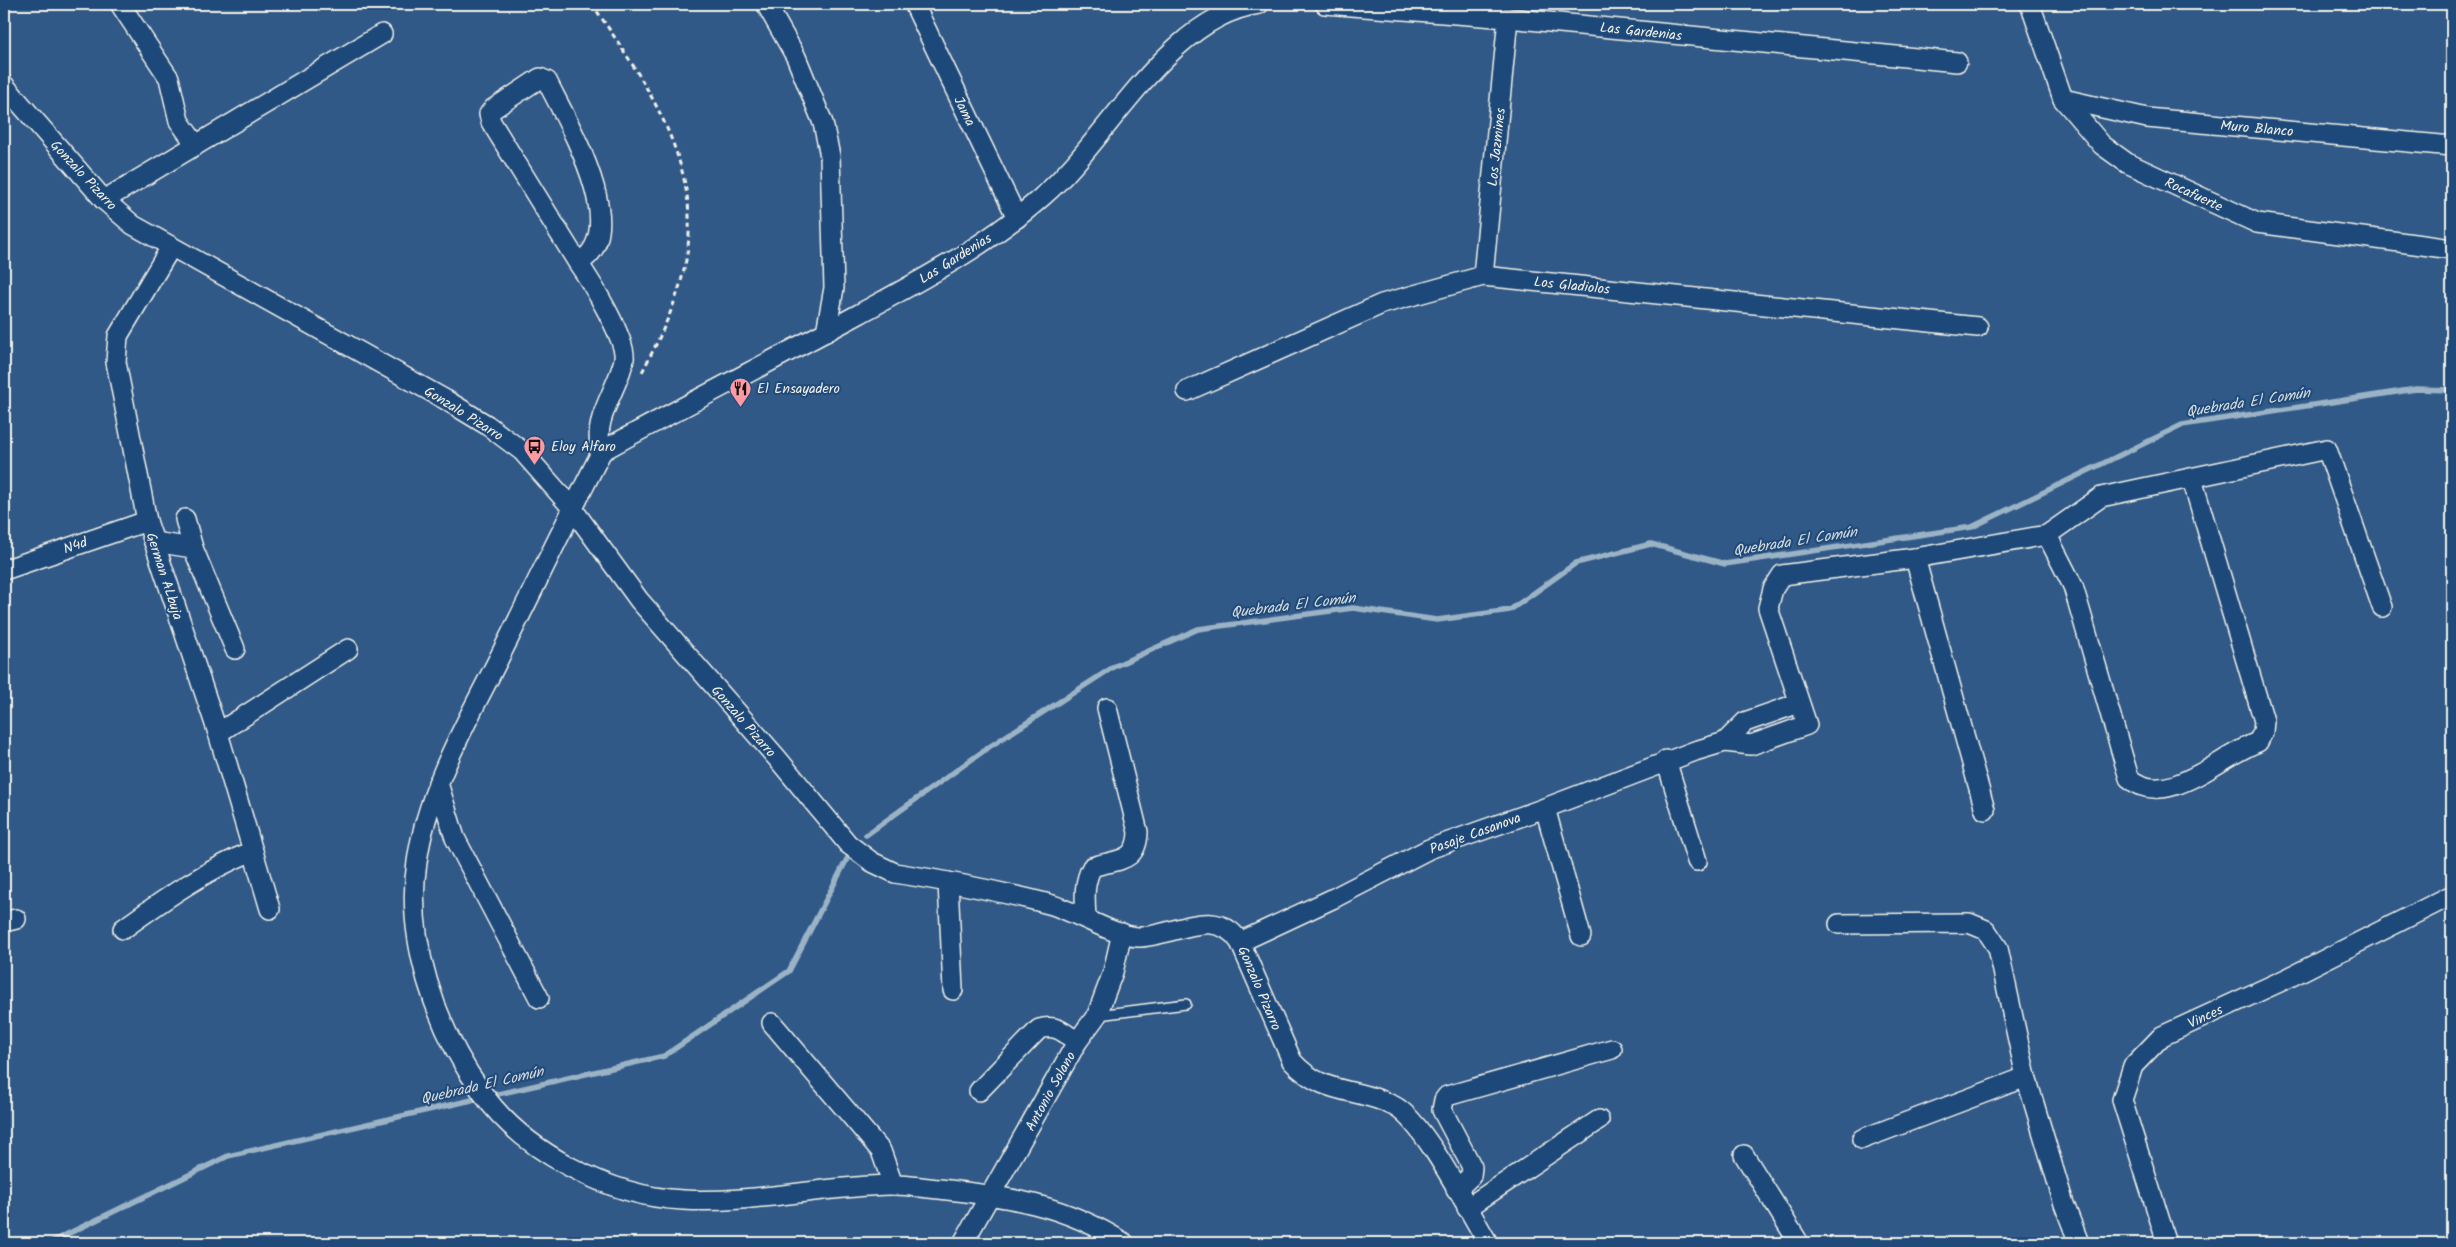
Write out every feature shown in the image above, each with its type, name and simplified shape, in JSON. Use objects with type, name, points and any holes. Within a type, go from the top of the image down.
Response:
[{"type":"street","points":[[120,4],[169,78],[179,121],[196,146]]},
{"type":"street","points":[[766,4],[796,57],[823,123],[830,156],[834,288],[826,332]]},
{"type":"street","name":"Jama","points":[[914,4],[1017,218]]},
{"type":"street","name":"Las Gardenias","points":[[602,450],[826,332],[948,265],[1017,218],[1046,194],[1165,58],[1198,29],[1222,9],[1259,4]]},
{"type":"street","name":"Las Gardenias","points":[[1325,4],[1508,18],[1957,62]]},
{"type":"street","name":"Rocafuerte","points":[[2030,4],[2063,99],[2102,145],[2127,163],[2257,223],[2452,249]]},
{"type":"street","name":"Los Jazmines","points":[[1483,276],[1508,18]]},
{"type":"street","points":[[104,200],[382,34]]},
{"type":"street","points":[[578,263],[589,256],[597,243],[600,209],[588,164],[547,81],[540,78],[493,108],[489,114],[491,122],[578,263],[588,276],[621,339],[624,358],[600,424],[598,442],[602,450],[438,783],[416,862],[414,902],[418,939],[427,978],[456,1048],[474,1082],[494,1111],[516,1130],[560,1161],[594,1178],[631,1191],[680,1200],[725,1200],[892,1184],[991,1195],[1042,1206],[1081,1219],[1124,1243]]},
{"type":"street","name":"Gonzalo Pizarro","points":[[4,85],[104,200],[133,225],[487,425],[522,451],[572,508],[639,600],[777,758],[848,844],[872,862],[895,873],[948,882],[1050,905],[1137,937],[1150,936],[1200,924],[1214,923],[1229,928],[1240,942],[1292,1061],[1302,1073],[1323,1085],[1376,1099],[1405,1113],[1421,1129],[1488,1243]]},
{"type":"street","name":"Muro Blanco","points":[[2063,99],[2147,118],[2452,146]]},
{"type":"street","name":"German ALbuja","points":[[171,247],[118,336],[116,362],[147,521],[218,733],[270,909]]},
{"type":"street","name":"Los Gladiolos","points":[[1187,391],[1382,304],[1483,276],[1978,327]]},
{"type":"street","points":[[1722,743],[1751,745],[1807,725],[1768,608],[1777,580],[1782,575],[1914,558],[2047,535],[2101,497],[2327,449],[2382,607]]},
{"type":"street","points":[[2047,535],[2073,586],[2129,778],[2144,788],[2179,785],[2258,742],[2263,732],[2264,721],[2192,479]]},
{"type":"street","points":[[185,519],[193,548],[235,649]]},
{"type":"street","name":"N4d","points":[[4,570],[147,521]]},
{"type":"street","points":[[154,542],[193,548]]},
{"type":"street","points":[[1914,558],[1985,810]]},
{"type":"street","points":[[218,733],[348,649]]},
{"type":"street","points":[[1722,743],[1745,722],[1799,703]]},
{"type":"street","points":[[1086,918],[1086,878],[1092,867],[1132,855],[1137,848],[1138,832],[1107,708]]},
{"type":"street","name":"Pasaje Casanova","points":[[1240,942],[1332,899],[1429,848],[1545,808],[1666,760],[1722,743]]},
{"type":"street","points":[[1666,760],[1697,860]]},
{"type":"street","points":[[438,783],[455,838],[538,998]]},
{"type":"street","points":[[1545,808],[1581,936]]},
{"type":"street","points":[[124,929],[179,891],[233,859],[253,852]]},
{"type":"street","points":[[948,882],[953,990]]},
{"type":"street","name":"Vinces","points":[[2167,1243],[2122,1100],[2133,1066],[2162,1036],[2286,979],[2452,895]]},
{"type":"street","points":[[1839,924],[1969,922],[1986,930],[1998,948],[2026,1077],[2064,1204],[2079,1243]]},
{"type":"street","name":"Antonio Solano","points":[[963,1243],[1077,1042],[1097,1015],[1113,972],[1122,933]]},
{"type":"street","points":[[772,1023],[881,1151],[892,1184]]},
{"type":"street","points":[[979,1091],[1039,1029],[1047,1026],[1058,1028],[1077,1042]]},
{"type":"street","points":[[1456,1190],[1471,1176],[1472,1167],[1442,1110],[1447,1096],[1612,1049]]},
{"type":"street","points":[[1862,1139],[2026,1077]]},
{"type":"street","points":[[1467,1208],[1599,1120]]},
{"type":"street","points":[[1744,1155],[1799,1243]]},
{"type":"lane","points":[[1097,1015],[1186,1004]]},
{"type":"path","points":[[592,4],[635,67],[662,116],[677,152],[685,185],[689,226],[685,264],[673,303],[640,377]]},
{"type":"waterway","name":"Quebrada El Común","points":[[866,835],[989,747],[1115,666],[1198,629],[1353,608],[1437,620],[1510,610],[1576,563],[1651,544],[1725,564],[1972,527],[2182,425],[2416,389],[2452,390]]},
{"type":"waterway","name":"Quebrada El Común","points":[[49,1243],[228,1156],[664,1056],[789,971],[847,859]]},
{"type":"place","name":"El Ensayadero","points":[[741,407]]},
{"type":"place","name":"Eloy Alfaro","points":[[535,465]]}]
